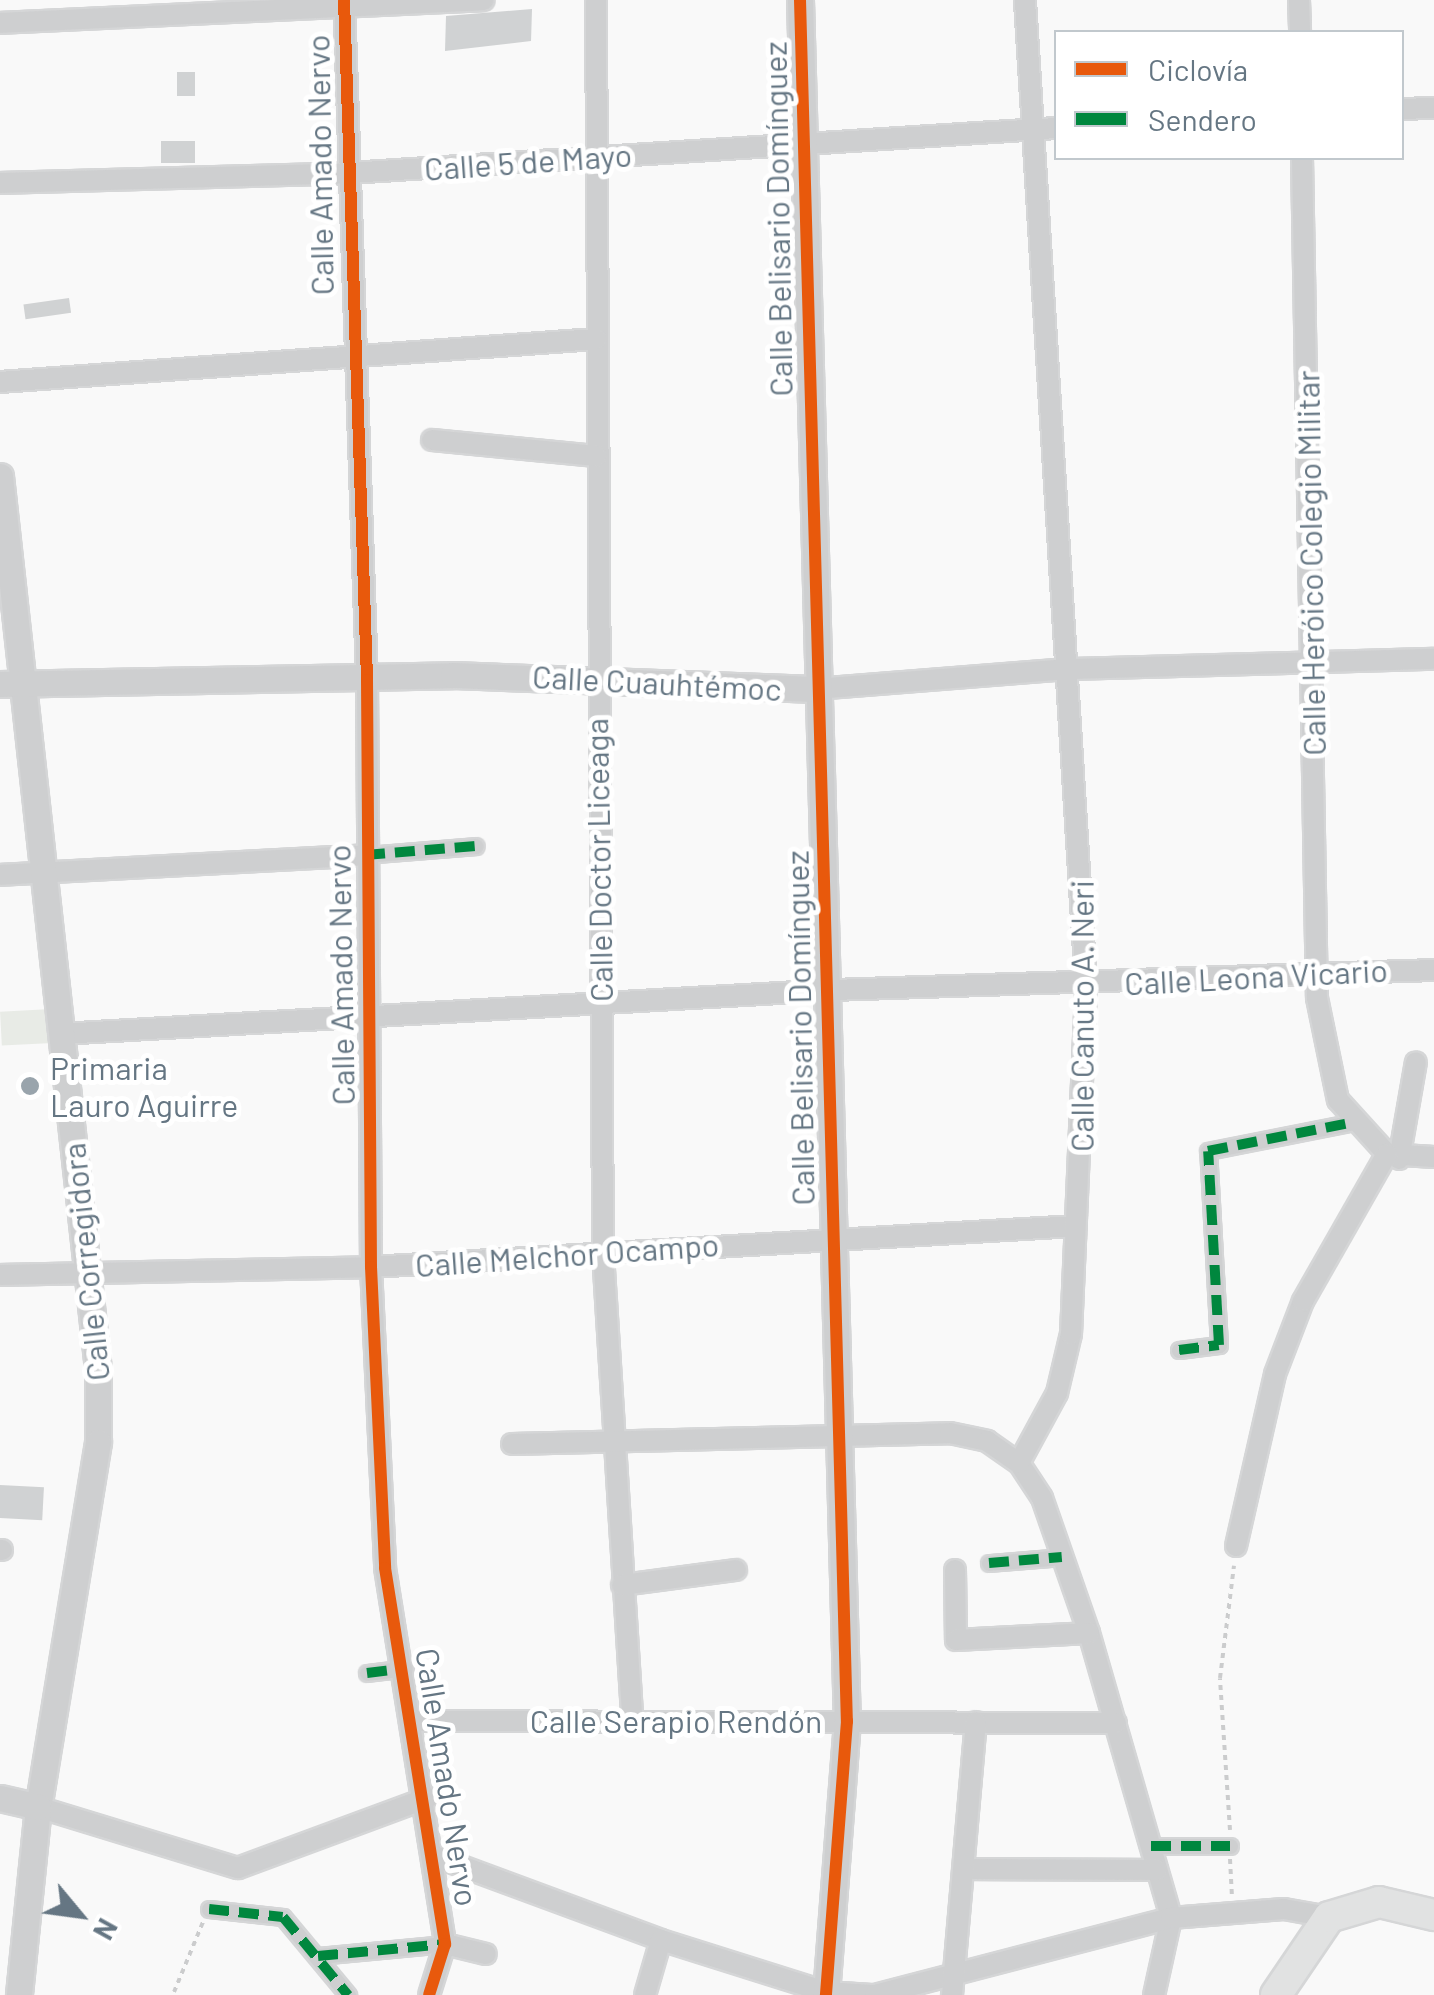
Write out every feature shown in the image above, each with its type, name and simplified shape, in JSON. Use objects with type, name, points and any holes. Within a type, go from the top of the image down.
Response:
[{"type":"main road","points":[[1276,1995],[1329,1917],[1379,1902],[1434,1915]]},
{"type":"street","points":[[0,23],[483,0]]},
{"type":"street","name":"Calle Doctor Liceaga","points":[[596,0],[595,676],[603,1253],[632,1719]]},
{"type":"street","name":"Calle Belisario Domínguez","points":[[800,0],[815,689],[832,990],[828,1237],[842,1437],[847,1721],[826,1993]]},
{"type":"street","name":"Calle Canuto A. Neri","points":[[1019,1463],[1056,1393],[1071,1334],[1086,984],[1072,669],[1024,0]]},
{"type":"street","points":[[1299,0],[1300,30]]},
{"type":"street","name":"Calle Amado Nervo","points":[[344,4],[349,351],[367,680],[371,1267],[386,1568],[415,1720],[445,1944]]},
{"type":"street","points":[[1404,109],[1434,108]]},
{"type":"street","name":"Calle 5 de Mayo","points":[[0,183],[349,172],[1054,128]]},
{"type":"street","name":"Calle Heróico Colegio Militar","points":[[1302,160],[1316,969],[1338,1100],[1355,1122]]},
{"type":"street","points":[[0,382],[349,351],[596,339]]},
{"type":"street","points":[[432,440],[596,456]]},
{"type":"street","name":"Calle Corregidora","points":[[0,476],[12,684],[44,874],[89,1269],[98,1442],[38,1807],[19,1995]]},
{"type":"street","name":"Calle Cuauhtémoc","points":[[12,684],[595,676],[815,689],[1072,669],[1434,659]]},
{"type":"street","points":[[0,875],[476,846]]},
{"type":"street","name":"Calle Leona Vicario","points":[[60,1034],[832,990],[1086,984],[1316,969],[1434,970]]},
{"type":"street","points":[[1236,1546],[1270,1392],[1303,1301],[1393,1157],[1416,1062]]},
{"type":"street","points":[[1179,1350],[1218,1345],[1208,1151],[1248,1148],[1355,1122],[1393,1157],[1434,1157]]},
{"type":"street","name":"Calle Melchor Ocampo","points":[[0,1275],[89,1269],[371,1267],[828,1237],[1074,1226]]},
{"type":"street","points":[[512,1444],[950,1433],[987,1441],[1019,1463],[1062,1557],[1088,1633],[1170,1918],[1154,1995]]},
{"type":"street","points":[[989,1563],[1062,1557]]},
{"type":"street","points":[[622,1585],[736,1570]]},
{"type":"street","points":[[955,1570],[956,1640],[1088,1633]]},
{"type":"street","points":[[367,1673],[405,1668]]},
{"type":"street","name":"Calle Serapio Rendón","points":[[415,1720],[1116,1723]]},
{"type":"street","points":[[953,1987],[976,1722]]},
{"type":"street","points":[[0,1798],[238,1868],[427,1798]]},
{"type":"street","points":[[1150,1846],[1230,1846]]},
{"type":"street","points":[[434,1856],[661,1940],[826,1993],[874,1995],[953,1987],[1170,1918],[1233,1913],[1329,1917]]},
{"type":"street","points":[[965,1869],[1157,1870]]},
{"type":"street","points":[[209,1909],[282,1917],[348,1995]]},
{"type":"street","points":[[645,1995],[661,1940]]},
{"type":"street","points":[[429,1995],[445,1944]]},
{"type":"street","points":[[318,1956],[445,1944],[486,1954]]},
{"type":"path","points":[[1233,1913],[1220,1678],[1236,1546]]},
{"type":"path","points":[[174,1992],[209,1909]]},
{"type":"shaded area","points":[[51,1009],[53,1043],[2,1046],[0,1012]]},
{"type":"building","points":[[532,9],[531,41],[445,51],[446,16]]},
{"type":"building","points":[[177,72],[195,72],[195,96],[177,96]]},
{"type":"building","points":[[161,141],[195,141],[195,163],[161,163]]},
{"type":"building","points":[[69,298],[71,313],[26,319],[23,304]]},
{"type":"building","points":[[0,1485],[44,1487],[42,1520],[0,1518]]},
{"type":"marked path","points":[[365,855],[476,846]]},
{"type":"marked path","points":[[1179,1350],[1219,1345],[1208,1151],[1355,1122]]},
{"type":"marked path","points":[[989,1563],[1062,1557]]},
{"type":"marked path","points":[[367,1673],[405,1668]]},
{"type":"marked path","points":[[1151,1846],[1230,1846]]},
{"type":"marked path","points":[[209,1909],[283,1917],[348,1995]]},
{"type":"marked path","points":[[318,1956],[445,1944]]},
{"type":"cycle path","points":[[344,0],[367,680],[371,1267],[385,1568],[445,1944],[429,1995]]},
{"type":"cycle path","points":[[800,0],[847,1721],[826,1995]]},
{"type":"place","name":"Primaria Lauro Aguirre","points":[[30,1086]]}]
